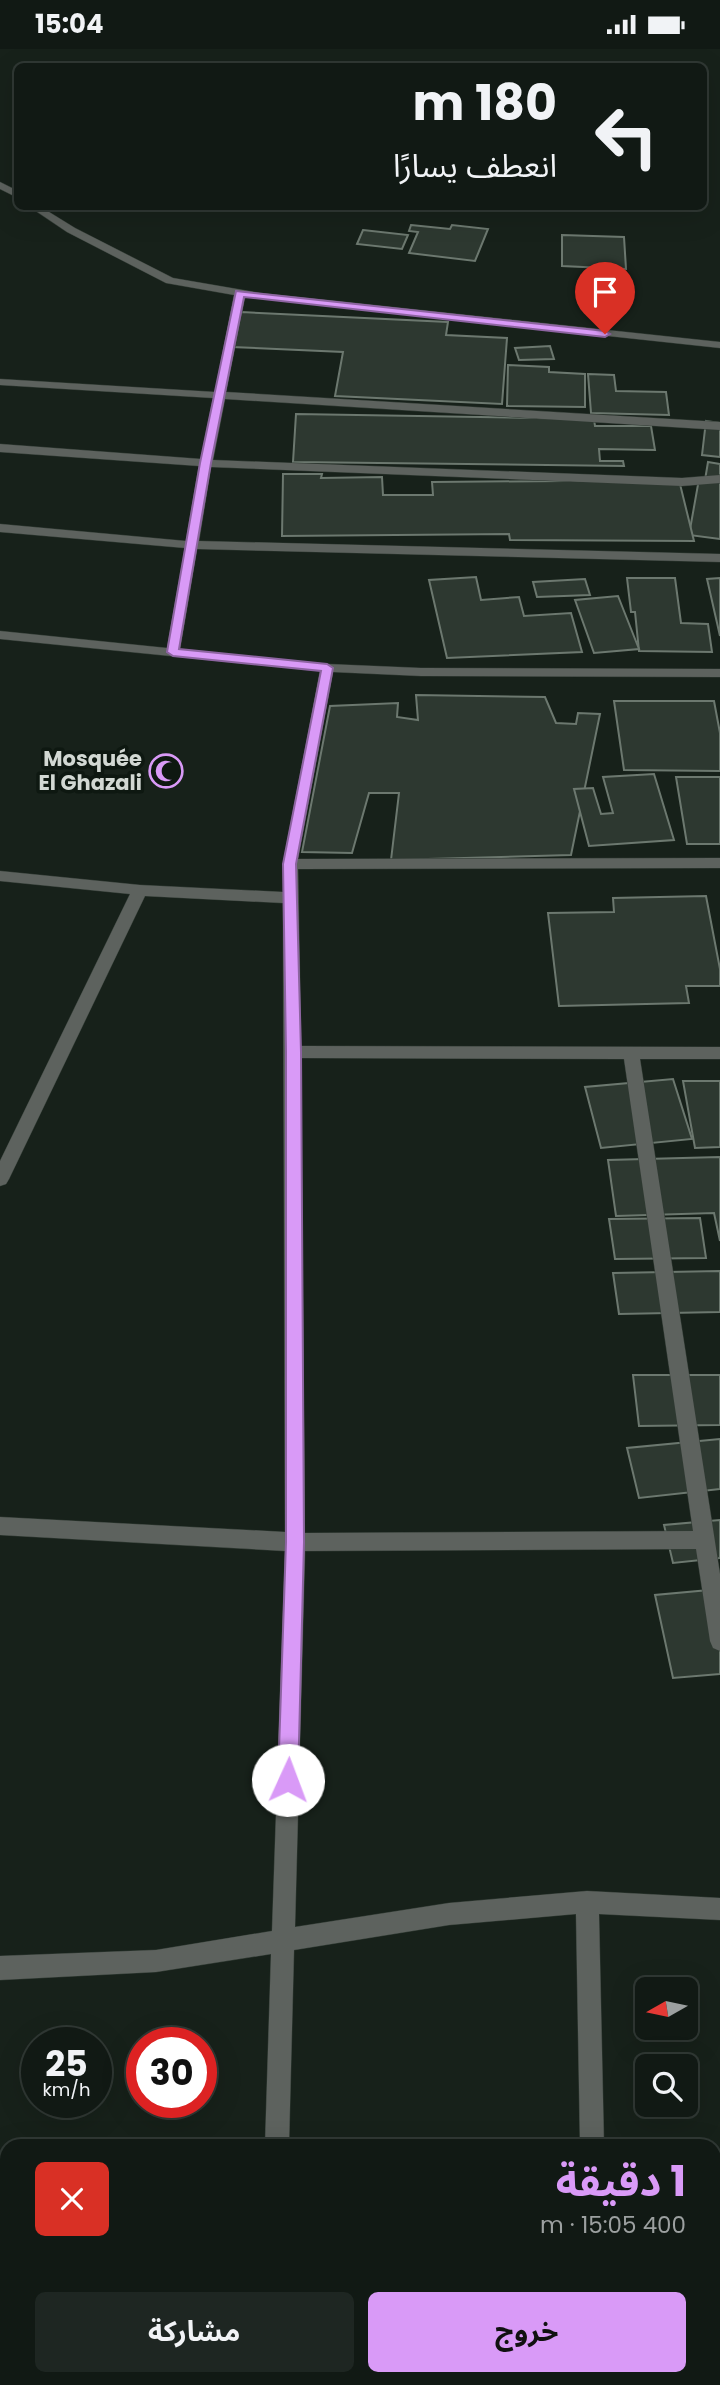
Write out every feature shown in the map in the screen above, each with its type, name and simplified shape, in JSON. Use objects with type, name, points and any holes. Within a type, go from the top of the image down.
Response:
[{"type":"street","points":[[40,210],[71,230],[170,281],[240,293],[720,345]]},
{"type":"street","points":[[173,652],[206,463],[240,293]]},
{"type":"street","points":[[0,382],[720,426]]},
{"type":"street","points":[[0,448],[206,463],[682,482],[720,479]]},
{"type":"street","points":[[0,529],[191,545],[720,558]]},
{"type":"street","points":[[0,635],[327,668],[421,672],[720,673]]},
{"type":"street","points":[[276,2139],[295,1542],[293,1052],[289,864],[327,668]]},
{"type":"street","points":[[289,864],[720,863]]},
{"type":"street","points":[[0,876],[141,890],[290,898]]},
{"type":"street","points":[[0,1179],[141,890]]},
{"type":"street","points":[[293,1052],[720,1053]]},
{"type":"street","points":[[631,1053],[720,1641]]},
{"type":"street","points":[[0,1527],[295,1542],[705,1539]]},
{"type":"street","points":[[587,1902],[592,2139]]},
{"type":"street","points":[[0,1968],[156,1961],[449,1914],[587,1902],[720,1909]]},
{"type":"building","points":[[411,225],[450,229],[452,225],[488,229],[475,261],[409,253],[418,232],[409,231]]},
{"type":"building","points":[[363,230],[408,235],[402,249],[357,244]]},
{"type":"building","points":[[562,235],[624,237],[626,269],[562,266]]},
{"type":"building","points":[[241,312],[448,322],[446,335],[507,338],[502,404],[335,396],[343,352],[232,347]]},
{"type":"building","points":[[550,346],[554,359],[519,360],[515,348]]},
{"type":"building","points":[[508,365],[549,367],[549,372],[585,374],[585,407],[507,406]]},
{"type":"building","points":[[588,374],[614,375],[616,391],[666,392],[669,415],[591,413]]},
{"type":"building","points":[[296,414],[594,419],[595,426],[651,426],[655,450],[599,449],[600,461],[623,461],[624,466],[293,462]]},
{"type":"building","points":[[706,421],[720,423],[720,457],[702,455]]},
{"type":"building","points":[[708,462],[720,464],[720,539],[689,535],[699,479],[705,480]]},
{"type":"building","points":[[283,474],[322,474],[321,478],[382,477],[383,495],[433,495],[432,482],[679,480],[694,541],[510,540],[509,534],[282,536]]},
{"type":"building","points":[[476,577],[481,600],[519,597],[524,616],[571,613],[582,652],[447,658],[429,580]]},
{"type":"building","points":[[627,578],[675,578],[681,623],[708,624],[712,652],[639,651],[635,612],[631,612]]},
{"type":"building","points":[[720,578],[720,636],[707,579]]},
{"type":"building","points":[[585,579],[590,595],[537,597],[533,582]]},
{"type":"building","points":[[618,596],[639,649],[594,653],[575,600]]},
{"type":"building","points":[[416,695],[545,697],[556,723],[576,724],[578,713],[600,714],[571,855],[391,860],[399,793],[369,793],[352,853],[302,852],[330,706],[398,703],[397,717],[418,720]]},
{"type":"building","points":[[614,701],[714,701],[720,733],[720,771],[624,770]]},
{"type":"building","points":[[654,774],[674,840],[589,846],[574,789],[593,788],[601,814],[613,813],[603,777]]},
{"type":"building","points":[[676,777],[720,777],[720,844],[687,844]]},
{"type":"building","points":[[706,896],[720,969],[720,986],[686,986],[689,1003],[559,1006],[548,913],[614,912],[613,898]]},
{"type":"building","points":[[673,1079],[692,1139],[601,1148],[585,1087]]},
{"type":"building","points":[[683,1081],[720,1081],[720,1147],[695,1148]]},
{"type":"building","points":[[720,1157],[720,1241],[714,1213],[616,1216],[608,1160]]},
{"type":"building","points":[[700,1218],[706,1258],[615,1259],[609,1219]]},
{"type":"building","points":[[720,1271],[720,1312],[619,1314],[613,1273]]},
{"type":"building","points":[[633,1375],[720,1375],[720,1425],[639,1426]]},
{"type":"building","points":[[720,1439],[720,1489],[639,1498],[627,1448]]},
{"type":"building","points":[[720,1520],[720,1558],[673,1563],[664,1525]]},
{"type":"building","points":[[720,1589],[720,1674],[673,1678],[655,1595]]},
{"type":"place","name":"Mosquée El Ghazali","points":[[166,771]]},
{"type":"route","points":[[288,1780],[295,1542],[293,1052],[289,864],[327,668],[173,652],[206,463],[240,293],[605,334]]}]
